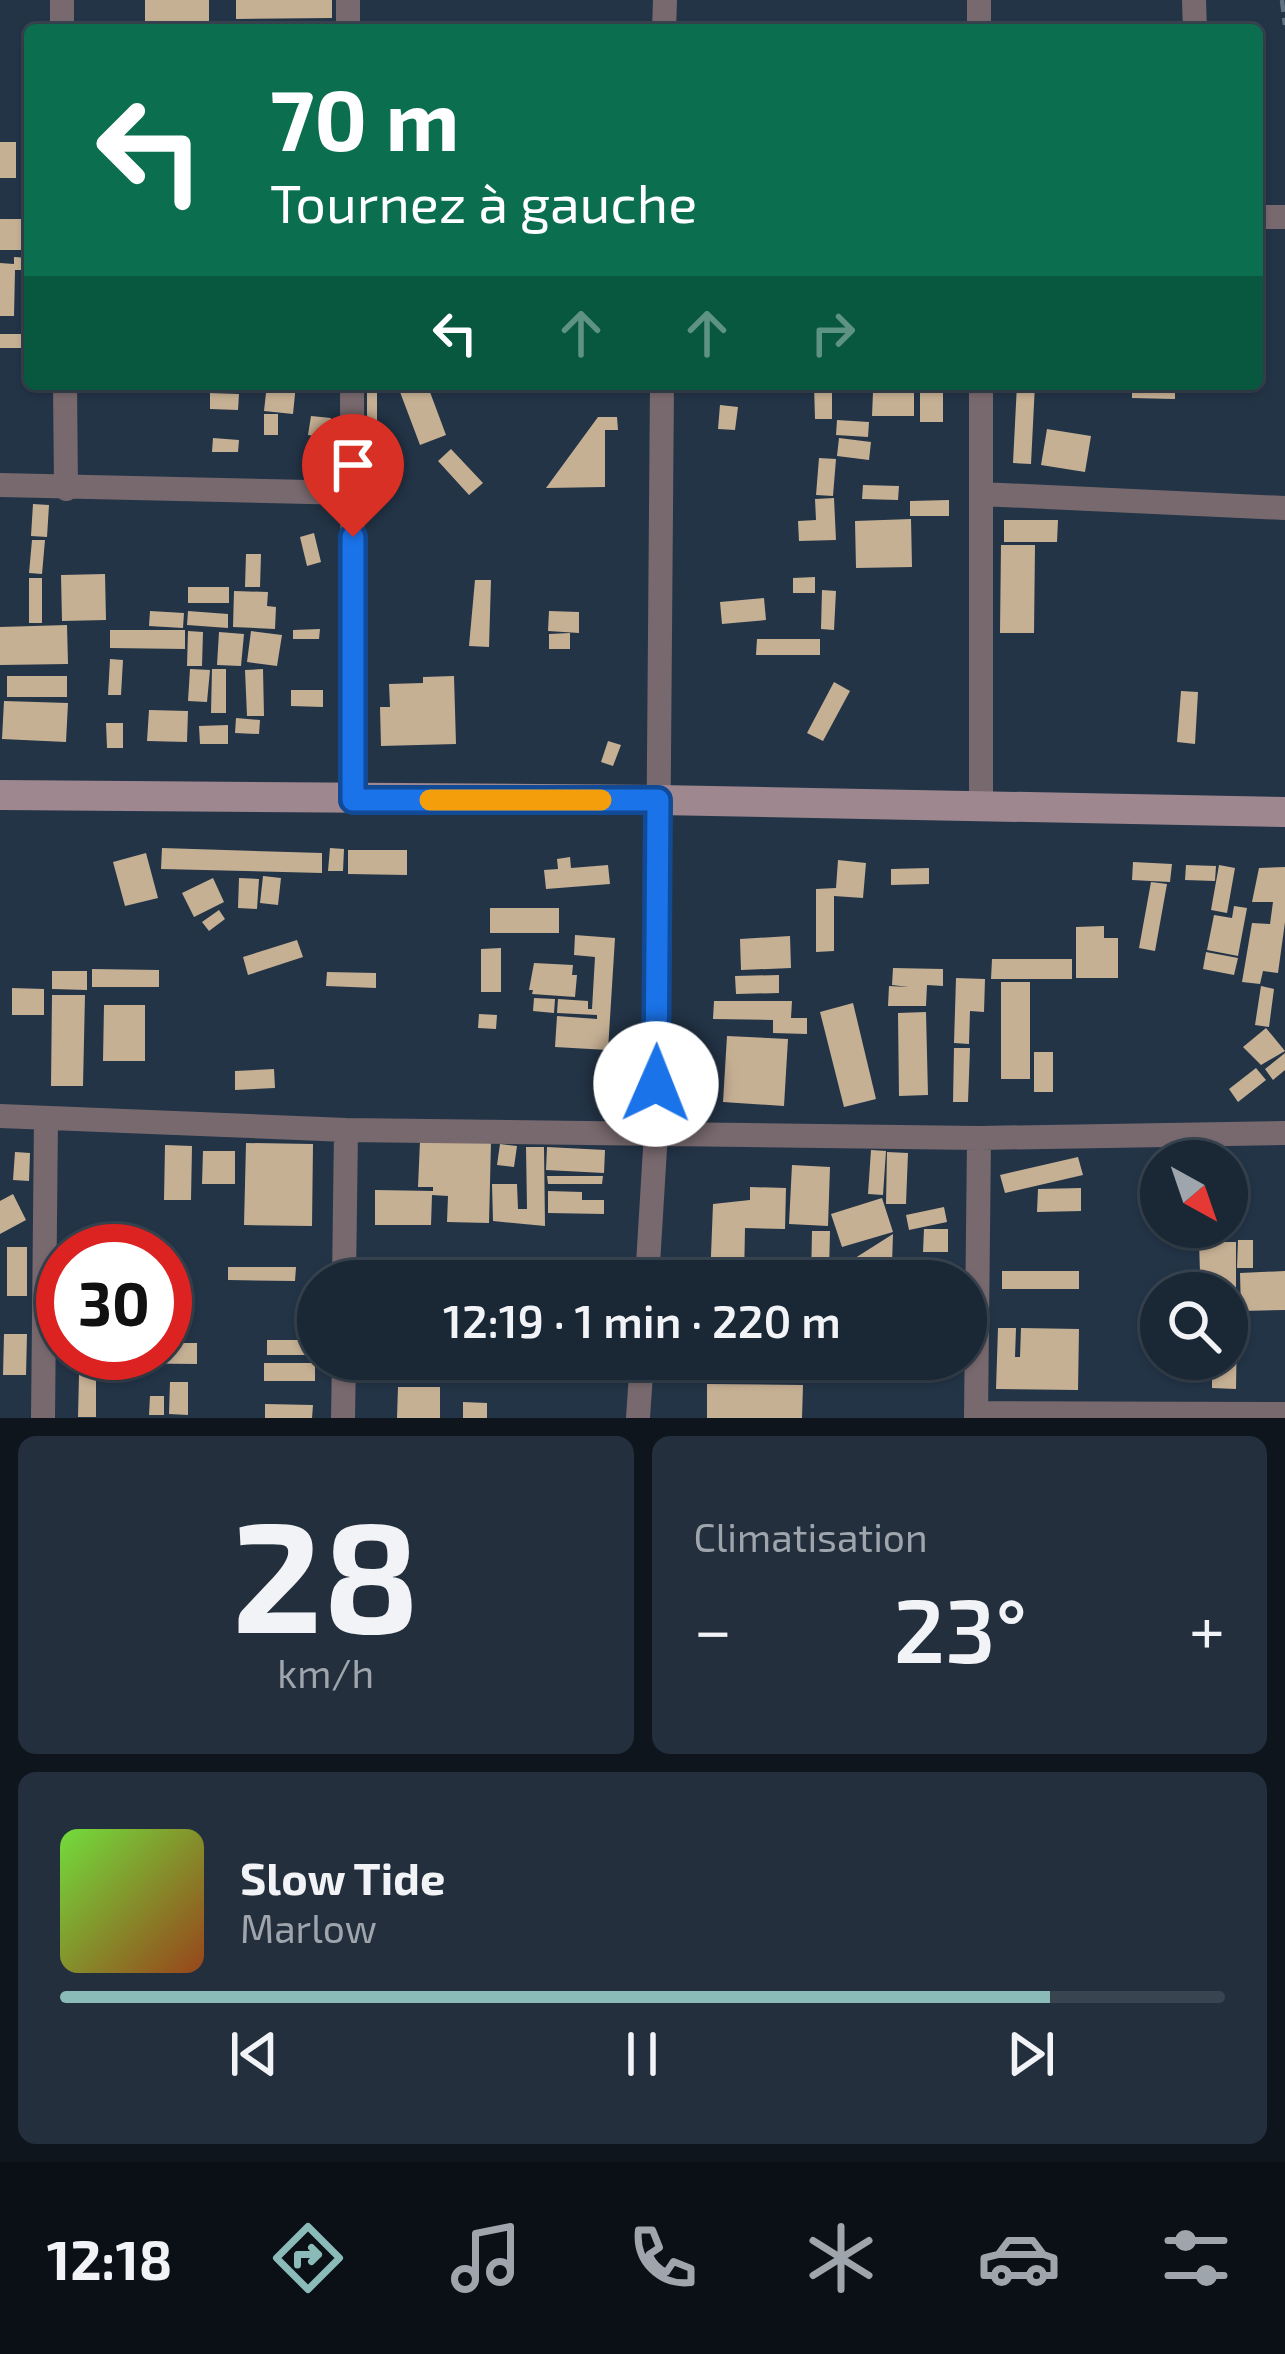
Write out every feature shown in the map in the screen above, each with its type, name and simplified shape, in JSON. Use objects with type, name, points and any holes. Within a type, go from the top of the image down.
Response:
[{"type":"street","points":[[65,390],[66,489]]},
{"type":"street","points":[[352,390],[353,800]]},
{"type":"street","points":[[648,1260],[656,1132],[662,390]]},
{"type":"street","points":[[981,390],[981,807]]},
{"type":"street","points":[[0,485],[353,493]]},
{"type":"street","points":[[981,494],[1285,508]]},
{"type":"street","points":[[0,795],[658,800],[1285,812]]},
{"type":"street","points":[[0,1116],[346,1130],[979,1138],[1285,1133]]},
{"type":"street","points":[[43,1418],[46,1118]]},
{"type":"street","points":[[344,1260],[346,1130]]},
{"type":"street","points":[[979,1138],[976,1416],[1269,1416]]},
{"type":"street","points":[[343,1418],[344,1380]]},
{"type":"street","points":[[638,1418],[641,1380]]},
{"type":"path","points":[[1282,0],[1285,25]]},
{"type":"building","points":[[145,0],[209,0],[209,21],[145,21]]},
{"type":"building","points":[[236,0],[332,0],[332,18],[236,19]]},
{"type":"building","points":[[0,142],[16,142],[16,178],[0,178]]},
{"type":"building","points":[[0,219],[22,219],[22,250],[0,250]]},
{"type":"building","points":[[14,257],[24,258],[24,270],[15,270],[14,316],[0,316],[0,263],[14,264]]},
{"type":"building","points":[[0,334],[24,334],[24,366],[21,348],[0,348]]},
{"type":"building","points":[[266,390],[295,390],[293,414],[264,411]]},
{"type":"building","points":[[367,390],[377,390],[377,465],[367,465]]},
{"type":"building","points":[[399,390],[429,390],[446,435],[420,445]]},
{"type":"building","points":[[814,390],[832,390],[832,419],[815,419]]},
{"type":"building","points":[[920,390],[943,390],[943,422],[920,422]]},
{"type":"building","points":[[1017,390],[1035,390],[1031,464],[1013,463]]},
{"type":"building","points":[[1132,390],[1175,390],[1175,399],[1132,398]]},
{"type":"building","points":[[873,392],[914,392],[914,416],[872,416]]},
{"type":"building","points":[[210,393],[239,394],[238,410],[210,409]]},
{"type":"building","points":[[720,405],[738,407],[735,430],[718,429]]},
{"type":"building","points":[[264,414],[278,414],[278,435],[264,435]]},
{"type":"building","points":[[311,416],[331,418],[329,438],[308,435]]},
{"type":"building","points":[[598,417],[617,417],[618,430],[605,430],[605,487],[546,488]]},
{"type":"building","points":[[837,420],[869,422],[868,437],[836,435]]},
{"type":"building","points":[[1047,429],[1091,436],[1085,472],[1041,465]]},
{"type":"building","points":[[213,438],[239,440],[238,452],[212,452]]},
{"type":"building","points":[[839,438],[871,442],[869,460],[837,456]]},
{"type":"building","points":[[451,449],[483,483],[469,495],[438,461]]},
{"type":"building","points":[[819,458],[836,459],[833,496],[816,495]]},
{"type":"building","points":[[863,485],[899,486],[898,500],[862,499]]},
{"type":"building","points":[[834,498],[836,540],[799,541],[798,521],[816,520],[815,499]]},
{"type":"building","points":[[949,500],[949,516],[910,516],[910,501]]},
{"type":"building","points":[[33,504],[49,505],[47,537],[31,536]]},
{"type":"building","points":[[911,519],[912,567],[856,568],[855,521]]},
{"type":"building","points":[[1004,520],[1058,520],[1057,542],[1004,542]]},
{"type":"building","points":[[314,533],[321,562],[307,566],[300,537]]},
{"type":"building","points":[[32,540],[45,540],[42,574],[29,573]]},
{"type":"building","points":[[1001,545],[1035,545],[1034,633],[1000,633]]},
{"type":"building","points":[[246,554],[261,554],[260,587],[245,587]]},
{"type":"building","points":[[105,574],[106,620],[62,621],[61,575]]},
{"type":"building","points":[[815,577],[815,593],[793,593],[793,578]]},
{"type":"building","points":[[29,578],[42,578],[42,623],[29,623]]},
{"type":"building","points":[[475,580],[491,580],[489,647],[469,646]]},
{"type":"building","points":[[188,587],[229,587],[229,603],[188,603]]},
{"type":"building","points":[[822,590],[836,591],[834,630],[821,629]]},
{"type":"building","points":[[234,591],[268,592],[267,606],[276,607],[275,629],[233,627]]},
{"type":"building","points":[[764,598],[766,620],[722,624],[720,602]]},
{"type":"building","points":[[150,611],[184,613],[183,628],[149,626]]},
{"type":"building","points":[[188,611],[228,614],[228,628],[187,625]]},
{"type":"building","points":[[549,611],[579,612],[579,633],[548,631]]},
{"type":"building","points":[[67,625],[68,664],[0,665],[0,627]]},
{"type":"building","points":[[320,629],[319,639],[293,639],[293,630]]},
{"type":"building","points":[[110,630],[185,630],[185,649],[110,648]]},
{"type":"building","points":[[188,631],[203,632],[202,666],[187,666]]},
{"type":"building","points":[[251,631],[282,635],[277,666],[247,662]]},
{"type":"building","points":[[219,632],[244,634],[241,666],[217,665]]},
{"type":"building","points":[[570,633],[570,649],[549,649],[549,634]]},
{"type":"building","points":[[757,639],[820,639],[820,655],[756,655]]},
{"type":"building","points":[[110,659],[123,660],[121,695],[108,695]]},
{"type":"building","points":[[190,669],[210,670],[207,702],[188,701]]},
{"type":"building","points":[[212,669],[226,669],[226,713],[211,713]]},
{"type":"building","points":[[263,669],[264,716],[247,716],[245,670]]},
{"type":"building","points":[[7,676],[67,676],[67,697],[7,697]]},
{"type":"building","points":[[454,676],[456,744],[381,746],[380,707],[390,707],[389,684]]},
{"type":"building","points":[[834,682],[850,691],[823,741],[807,733]]},
{"type":"building","points":[[291,690],[323,690],[323,707],[291,706]]},
{"type":"building","points":[[1181,691],[1198,692],[1195,744],[1177,742]]},
{"type":"building","points":[[4,701],[68,703],[66,742],[2,739]]},
{"type":"building","points":[[149,710],[188,711],[187,742],[147,741]]},
{"type":"building","points":[[236,718],[260,720],[259,734],[235,733]]},
{"type":"building","points":[[106,723],[123,723],[123,748],[107,748]]},
{"type":"building","points":[[228,725],[228,744],[200,744],[199,726]]},
{"type":"building","points":[[608,741],[621,745],[613,766],[601,762]]},
{"type":"building","points":[[162,848],[322,853],[322,873],[161,869]]},
{"type":"building","points":[[330,848],[344,849],[343,871],[328,871]]},
{"type":"building","points":[[348,850],[407,850],[407,875],[348,874]]},
{"type":"building","points":[[146,853],[158,898],[125,906],[113,862]]},
{"type":"building","points":[[570,857],[571,868],[608,865],[610,884],[546,889],[544,870],[558,869],[557,859]]},
{"type":"building","points":[[838,860],[866,863],[863,898],[834,896],[834,951],[816,952],[816,889],[836,888]]},
{"type":"building","points":[[1133,862],[1172,864],[1170,882],[1132,880]]},
{"type":"building","points":[[1186,865],[1216,866],[1215,881],[1185,880]]},
{"type":"building","points":[[1219,865],[1235,868],[1227,913],[1211,910]]},
{"type":"building","points":[[1285,867],[1285,922],[1278,973],[1263,971],[1260,984],[1242,982],[1252,923],[1270,924],[1273,902],[1252,902],[1259,868]]},
{"type":"building","points":[[929,868],[929,884],[891,885],[891,869]]},
{"type":"building","points":[[263,876],[281,878],[278,905],[260,903]]},
{"type":"building","points":[[213,878],[224,902],[194,917],[182,893]]},
{"type":"building","points":[[239,878],[259,879],[257,909],[238,908]]},
{"type":"building","points":[[1151,882],[1167,884],[1155,951],[1139,948]]},
{"type":"building","points":[[1234,906],[1247,908],[1238,956],[1207,950],[1214,915],[1232,918]]},
{"type":"building","points":[[490,908],[559,908],[559,933],[490,933]]},
{"type":"building","points":[[219,910],[225,919],[209,931],[202,922]]},
{"type":"building","points":[[1104,926],[1104,938],[1118,938],[1118,978],[1076,978],[1076,927]]},
{"type":"building","points":[[575,935],[615,938],[608,1050],[555,1047],[557,1016],[597,1019],[597,1015],[557,1013],[558,999],[588,1001],[592,1009],[595,957],[574,955]]},
{"type":"building","points":[[790,936],[791,968],[741,970],[740,939]]},
{"type":"building","points":[[297,940],[303,957],[248,975],[243,957]]},
{"type":"building","points":[[501,948],[501,992],[481,992],[481,949]]},
{"type":"building","points":[[1206,952],[1238,958],[1234,975],[1203,969]]},
{"type":"building","points":[[992,959],[1072,959],[1072,979],[991,979]]},
{"type":"building","points":[[534,963],[573,965],[575,997],[532,994]]},
{"type":"building","points":[[893,968],[943,969],[943,986],[927,985],[926,1006],[888,1006],[889,986],[909,987],[892,985]]},
{"type":"building","points":[[92,969],[159,970],[159,987],[92,987]]},
{"type":"building","points":[[52,971],[87,971],[87,990],[52,989]]},
{"type":"building","points":[[327,972],[376,973],[376,988],[326,986]]},
{"type":"building","points":[[779,975],[779,993],[736,994],[735,976]]},
{"type":"building","points":[[956,978],[985,979],[984,1012],[970,1011],[969,1044],[954,1043]]},
{"type":"building","points":[[1001,982],[1030,982],[1030,1079],[1001,1079]]},
{"type":"building","points":[[1261,986],[1274,989],[1269,1027],[1255,1025]]},
{"type":"building","points":[[12,988],[44,989],[44,1015],[12,1015]]},
{"type":"building","points":[[52,995],[85,995],[83,1086],[51,1086]]},
{"type":"building","points":[[534,998],[555,999],[554,1013],[533,1011]]},
{"type":"building","points":[[714,1001],[792,1001],[791,1018],[807,1018],[807,1034],[773,1033],[773,1020],[713,1019]]},
{"type":"building","points":[[853,1003],[876,1099],[844,1107],[820,1012]]},
{"type":"building","points":[[104,1005],[145,1005],[145,1061],[103,1061]]},
{"type":"building","points":[[926,1012],[928,1095],[899,1096],[898,1013]]},
{"type":"building","points":[[479,1014],[497,1015],[496,1029],[478,1028]]},
{"type":"building","points":[[1266,1028],[1285,1051],[1261,1065],[1243,1047]]},
{"type":"building","points":[[727,1036],[788,1039],[784,1106],[723,1102]]},
{"type":"building","points":[[954,1048],[970,1048],[968,1102],[953,1102]]},
{"type":"building","points":[[1034,1052],[1053,1052],[1053,1092],[1034,1092]]},
{"type":"building","points":[[1285,1053],[1285,1070],[1273,1080],[1265,1069]]},
{"type":"building","points":[[1256,1068],[1266,1080],[1238,1102],[1229,1089]]},
{"type":"building","points":[[274,1069],[275,1088],[235,1090],[235,1071]]},
{"type":"building","points":[[420,1141],[491,1142],[489,1223],[447,1222],[448,1196],[432,1195],[431,1225],[375,1225],[375,1190],[433,1191],[433,1187],[418,1187]]},
{"type":"building","points":[[246,1143],[313,1144],[312,1226],[244,1225]]},
{"type":"building","points":[[500,1144],[517,1146],[514,1167],[497,1165]]},
{"type":"building","points":[[165,1145],[192,1146],[191,1200],[164,1200]]},
{"type":"building","points":[[526,1147],[544,1147],[545,1226],[493,1221],[492,1184],[517,1184],[518,1209],[527,1209]]},
{"type":"building","points":[[547,1147],[605,1150],[604,1173],[546,1170]]},
{"type":"building","points":[[871,1150],[886,1151],[883,1195],[868,1194]]},
{"type":"building","points":[[203,1151],[235,1151],[235,1184],[202,1184]]},
{"type":"building","points":[[15,1152],[30,1153],[29,1181],[13,1180]]},
{"type":"building","points":[[887,1152],[908,1153],[906,1204],[886,1204]]},
{"type":"building","points":[[1078,1157],[1083,1175],[1005,1193],[1000,1175]]},
{"type":"building","points":[[792,1165],[830,1167],[828,1226],[789,1224]]},
{"type":"building","points":[[547,1176],[603,1176],[602,1184],[548,1184]]},
{"type":"building","points":[[750,1187],[786,1188],[785,1229],[745,1228],[744,1260],[711,1260],[713,1204],[750,1200]]},
{"type":"building","points":[[1081,1188],[1081,1211],[1037,1212],[1038,1189]]},
{"type":"building","points":[[548,1191],[582,1192],[582,1200],[604,1200],[604,1214],[548,1213]]},
{"type":"building","points":[[13,1194],[26,1220],[0,1234],[0,1201]]},
{"type":"building","points":[[882,1198],[893,1232],[842,1247],[831,1214]]},
{"type":"building","points":[[944,1207],[947,1222],[909,1230],[906,1215]]},
{"type":"building","points":[[924,1229],[948,1229],[948,1252],[923,1252]]},
{"type":"building","points":[[812,1231],[830,1231],[829,1260],[811,1260]]},
{"type":"building","points":[[893,1234],[892,1260],[852,1260]]},
{"type":"building","points":[[1248,1240],[1253,1240],[1253,1268],[1237,1268],[1238,1248],[1248,1248]]},
{"type":"building","points":[[7,1247],[27,1247],[27,1296],[7,1296]]},
{"type":"building","points":[[1199,1248],[1236,1248],[1236,1272],[1200,1272]]},
{"type":"building","points":[[228,1267],[296,1267],[295,1281],[228,1280]]},
{"type":"building","points":[[1002,1271],[1079,1271],[1079,1289],[1002,1289]]},
{"type":"building","points":[[1285,1271],[1285,1310],[1248,1311],[1248,1273]]},
{"type":"building","points":[[998,1328],[1016,1328],[1015,1357],[1020,1357],[1021,1328],[1079,1329],[1078,1390],[996,1389]]},
{"type":"building","points":[[4,1334],[27,1334],[26,1375],[3,1375]]},
{"type":"building","points":[[267,1340],[297,1340],[297,1355],[267,1355]]},
{"type":"building","points":[[192,1343],[197,1343],[197,1364],[192,1364]]},
{"type":"building","points":[[264,1363],[297,1363],[297,1380],[315,1380],[315,1381],[264,1381]]},
{"type":"building","points":[[79,1380],[96,1380],[96,1417],[78,1417]]},
{"type":"building","points":[[1212,1380],[1236,1380],[1236,1389],[1212,1388]]},
{"type":"building","points":[[170,1382],[188,1382],[188,1415],[169,1414]]},
{"type":"building","points":[[707,1384],[803,1385],[802,1418],[707,1418]]},
{"type":"building","points":[[398,1387],[440,1387],[440,1418],[397,1418]]},
{"type":"building","points":[[150,1396],[164,1396],[164,1415],[149,1415]]},
{"type":"building","points":[[463,1402],[487,1403],[487,1418],[463,1418]]},
{"type":"building","points":[[265,1404],[313,1405],[312,1418],[265,1418]]},
{"type":"slow traffic","points":[[430,800],[601,800]]},
{"type":"route","points":[[353,537],[353,800],[658,800],[656,1084]]}]
